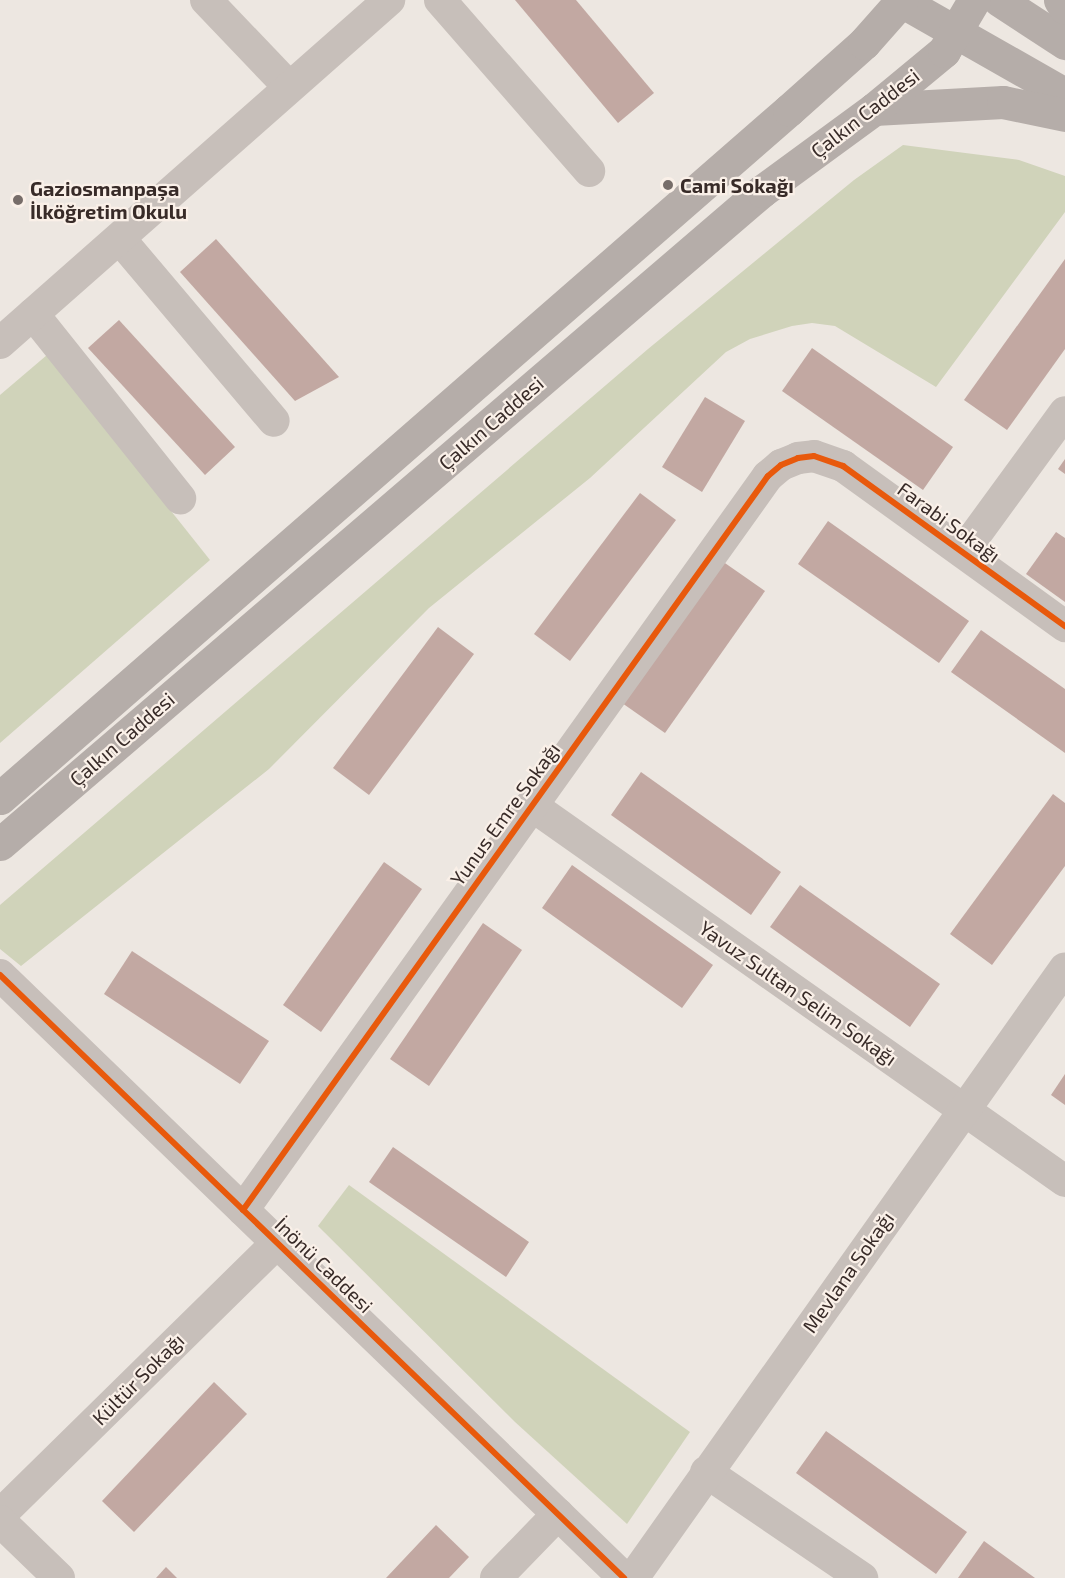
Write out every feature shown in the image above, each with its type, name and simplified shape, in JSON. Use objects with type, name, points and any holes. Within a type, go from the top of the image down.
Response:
[{"type":"main road","name":"Çalkın Caddesi","points":[[0,798],[789,110],[864,43],[902,0]]},
{"type":"main road","points":[[902,0],[1065,94]]},
{"type":"main road","name":"Çalkın Caddesi","points":[[0,844],[753,198],[874,109],[944,51],[957,33],[974,0]]},
{"type":"main road","points":[[999,0],[1065,43]]},
{"type":"main road","points":[[1060,0],[1065,8]]},
{"type":"main road","points":[[874,109],[1003,102],[1065,115]]},
{"type":"street","points":[[206,0],[290,87]]},
{"type":"street","points":[[0,343],[389,0]]},
{"type":"street","points":[[440,0],[589,171]]},
{"type":"street","points":[[120,239],[274,421]]},
{"type":"street","points":[[33,314],[180,498]]},
{"type":"street","points":[[963,552],[1065,412]]},
{"type":"street","name":"Farabi Sokağı","points":[[808,456],[824,458],[843,466],[1065,626]]},
{"type":"street","name":"Yunus Emre Sokağı","points":[[243,1210],[768,476],[786,462],[808,456]]},
{"type":"street","name":"Yavuz Sultan Selim Sokağı","points":[[531,805],[1065,1181]]},
{"type":"street","name":"Mevlana Sokağı","points":[[633,1578],[1065,968]]},
{"type":"street","name":"İnönü Caddesi","points":[[0,975],[624,1578]]},
{"type":"street","name":"Kültür Sokağı","points":[[0,1515],[277,1243]]},
{"type":"street","points":[[706,1472],[862,1578]]},
{"type":"street","points":[[496,1578],[558,1514]]},
{"type":"street","points":[[0,1521],[59,1578]]},
{"type":"green space","points":[[903,145],[1019,160],[1065,176],[1065,212],[936,387],[835,326],[812,323],[792,326],[750,339],[726,352],[590,478],[429,608],[269,769],[21,966],[0,949],[0,905],[648,349],[854,180]]},
{"type":"green space","points":[[47,355],[210,560],[0,743],[0,395]]},
{"type":"green space","points":[[349,1185],[690,1432],[627,1524],[515,1422],[318,1226]]},
{"type":"building","points":[[515,0],[576,0],[654,93],[618,123]]},
{"type":"building","points":[[216,239],[339,377],[295,401],[180,272]]},
{"type":"building","points":[[1065,259],[1065,349],[1007,430],[964,400]]},
{"type":"building","points":[[119,320],[235,447],[205,475],[88,348]]},
{"type":"building","points":[[812,348],[953,447],[923,490],[782,391]]},
{"type":"building","points":[[705,397],[745,421],[702,492],[662,467]]},
{"type":"building","points":[[1065,459],[1065,474],[1058,469]]},
{"type":"building","points":[[640,493],[676,520],[570,661],[534,634]]},
{"type":"building","points":[[828,521],[969,621],[939,663],[798,564]]},
{"type":"building","points":[[1056,532],[1065,538],[1065,602],[1026,574]]},
{"type":"building","points":[[722,561],[765,591],[665,733],[622,703]]},
{"type":"building","points":[[438,627],[474,654],[369,795],[333,768]]},
{"type":"building","points":[[981,630],[1065,689],[1065,753],[951,672]]},
{"type":"building","points":[[641,772],[781,872],[751,915],[611,815]]},
{"type":"building","points":[[1053,794],[1065,803],[1065,866],[992,965],[950,934]]},
{"type":"building","points":[[384,862],[422,889],[321,1032],[283,1005]]},
{"type":"building","points":[[572,865],[713,965],[682,1008],[542,908]]},
{"type":"building","points":[[800,885],[940,984],[910,1027],[770,927]]},
{"type":"building","points":[[483,923],[522,950],[429,1086],[390,1059]]},
{"type":"building","points":[[132,951],[269,1041],[240,1084],[104,994]]},
{"type":"building","points":[[1065,1074],[1065,1105],[1051,1095]]},
{"type":"building","points":[[393,1147],[529,1242],[506,1277],[369,1182]]},
{"type":"building","points":[[214,1382],[247,1414],[134,1532],[102,1501]]},
{"type":"building","points":[[826,1431],[967,1532],[936,1574],[796,1473]]},
{"type":"building","points":[[436,1525],[469,1557],[449,1578],[386,1578]]},
{"type":"building","points":[[984,1541],[1035,1578],[958,1578]]},
{"type":"building","points":[[166,1567],[177,1578],[156,1578]]},
{"type":"cycle path","points":[[243,1210],[768,476],[781,465],[798,458],[814,456],[843,466],[1065,626]]},
{"type":"cycle path","points":[[0,975],[624,1578]]},
{"type":"place","name":"Cami Sokağı","points":[[668,185]]},
{"type":"place","name":"Gaziosmanpaşa İlköğretim Okulu","points":[[18,200]]}]
